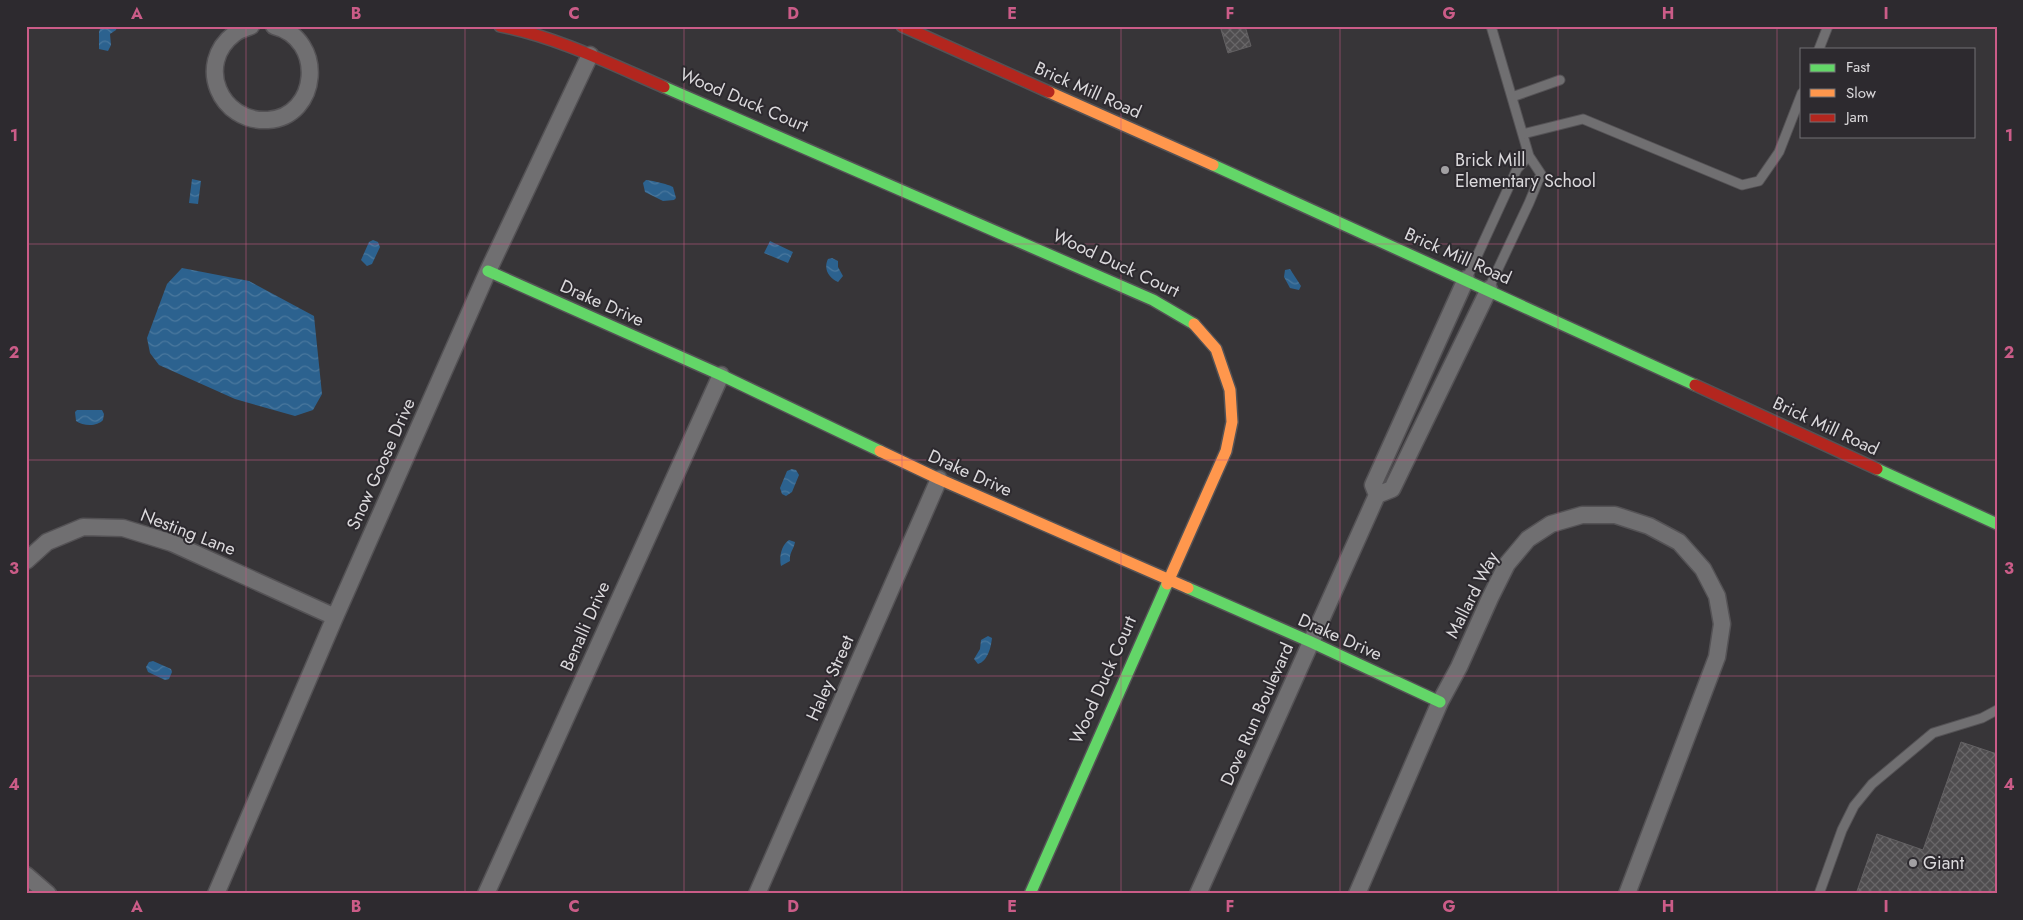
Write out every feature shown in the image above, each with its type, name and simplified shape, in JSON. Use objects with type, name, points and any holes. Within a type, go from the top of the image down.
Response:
[{"type":"street","points":[[251,26],[234,33],[220,50],[214,70],[216,87],[224,102],[244,117],[253,120],[270,120],[280,117],[302,100],[309,84],[310,71],[302,32],[274,26]]},
{"type":"street","name":"Wood Duck Court","points":[[500,26],[527,30],[590,55],[1153,300],[1197,326],[1216,349],[1230,390],[1232,422],[1226,451],[1030,894]]},
{"type":"street","name":"Brick Mill Road","points":[[902,26],[1489,289],[1997,524]]},
{"type":"street","name":"Snow Goose Drive","points":[[216,894],[335,617],[488,271],[590,55]]},
{"type":"street","name":"Drake Drive","points":[[488,271],[721,375],[939,479],[1312,642],[1440,702]]},
{"type":"street","name":"Dove Run Boulevard","points":[[1198,894],[1377,495],[1373,484],[1466,279]]},
{"type":"street","name":"Dove Run Boulevard","points":[[1377,495],[1392,489],[1489,289]]},
{"type":"street","name":"Benalli Drive","points":[[486,894],[721,375]]},
{"type":"street","name":"Haley Street","points":[[757,894],[939,479]]},
{"type":"street","name":"Mallard Way","points":[[1357,894],[1440,702],[1507,564],[1528,539],[1551,524],[1582,515],[1615,515],[1649,526],[1679,542],[1702,569],[1717,596],[1722,624],[1717,657],[1627,894]]},
{"type":"street","name":"Nesting Lane","points":[[26,560],[47,542],[83,527],[123,528],[172,543],[335,617]]},
{"type":"street","points":[[26,875],[48,894]]},
{"type":"lane","points":[[1489,289],[1541,174],[1529,156],[1491,26]]},
{"type":"lane","points":[[1819,48],[1828,26]]},
{"type":"lane","points":[[1512,97],[1560,80]]},
{"type":"lane","points":[[1523,134],[1583,119],[1742,185],[1758,181],[1778,152],[1800,98]]},
{"type":"lane","points":[[1466,279],[1517,169],[1529,156]]},
{"type":"lane","points":[[1819,894],[1842,830],[1854,806],[1872,784],[1934,732],[1982,718],[1997,710]]},
{"type":"water","points":[[101,26],[117,26],[116,30],[110,34],[111,45],[108,51],[99,49]]},
{"type":"water","points":[[192,179],[201,181],[198,204],[189,203]]},
{"type":"water","points":[[646,180],[673,187],[676,198],[663,201],[645,192],[643,183]]},
{"type":"water","points":[[373,240],[378,242],[380,247],[372,264],[367,266],[361,260],[369,242]]},
{"type":"water","points":[[770,241],[793,252],[788,263],[764,253]]},
{"type":"water","points":[[832,258],[838,261],[838,267],[843,276],[838,282],[830,276],[826,266],[828,259]]},
{"type":"water","points":[[182,268],[249,281],[314,316],[322,394],[313,410],[295,416],[235,399],[159,365],[150,353],[147,338],[167,284]]},
{"type":"water","points":[[1290,269],[1301,286],[1299,290],[1290,288],[1284,277],[1285,270]]},
{"type":"water","points":[[77,410],[102,410],[104,414],[103,420],[94,425],[79,423],[76,421],[75,412]]},
{"type":"water","points":[[796,470],[799,475],[792,492],[786,496],[782,494],[780,488],[787,471]]},
{"type":"water","points":[[789,540],[795,542],[790,561],[781,566],[781,552]]},
{"type":"water","points":[[988,636],[992,638],[990,649],[987,657],[978,664],[974,659],[980,649],[981,640]]},
{"type":"water","points":[[153,661],[171,669],[172,672],[169,679],[165,680],[148,672],[146,667],[149,662]]},
{"type":"building","points":[[1220,26],[1245,26],[1251,46],[1228,53]]},
{"type":"building","points":[[1961,742],[1997,754],[1997,894],[1856,894],[1877,834],[1923,850]]},
{"type":"traffic: fast","points":[[664,87],[1153,300],[1194,324]]},
{"type":"traffic: fast","points":[[1213,165],[1695,385]]},
{"type":"traffic: fast","points":[[488,271],[721,375],[880,451]]},
{"type":"traffic: fast","points":[[1877,469],[1997,524]]},
{"type":"traffic: fast","points":[[1030,894],[1167,584]]},
{"type":"traffic: fast","points":[[1188,588],[1440,702]]},
{"type":"traffic: slow","points":[[1049,92],[1213,165]]},
{"type":"traffic: slow","points":[[1167,584],[1226,451],[1232,422],[1230,390],[1216,349],[1194,324]]},
{"type":"traffic: slow","points":[[880,451],[939,479],[1188,588]]},
{"type":"traffic: jam","points":[[500,26],[563,44],[664,87]]},
{"type":"traffic: jam","points":[[902,26],[1049,92]]},
{"type":"traffic: jam","points":[[1695,385],[1877,469]]},
{"type":"place","name":"Brick Mill Elementary School","points":[[1445,170]]},
{"type":"place","name":"Giant","points":[[1913,863]]}]
